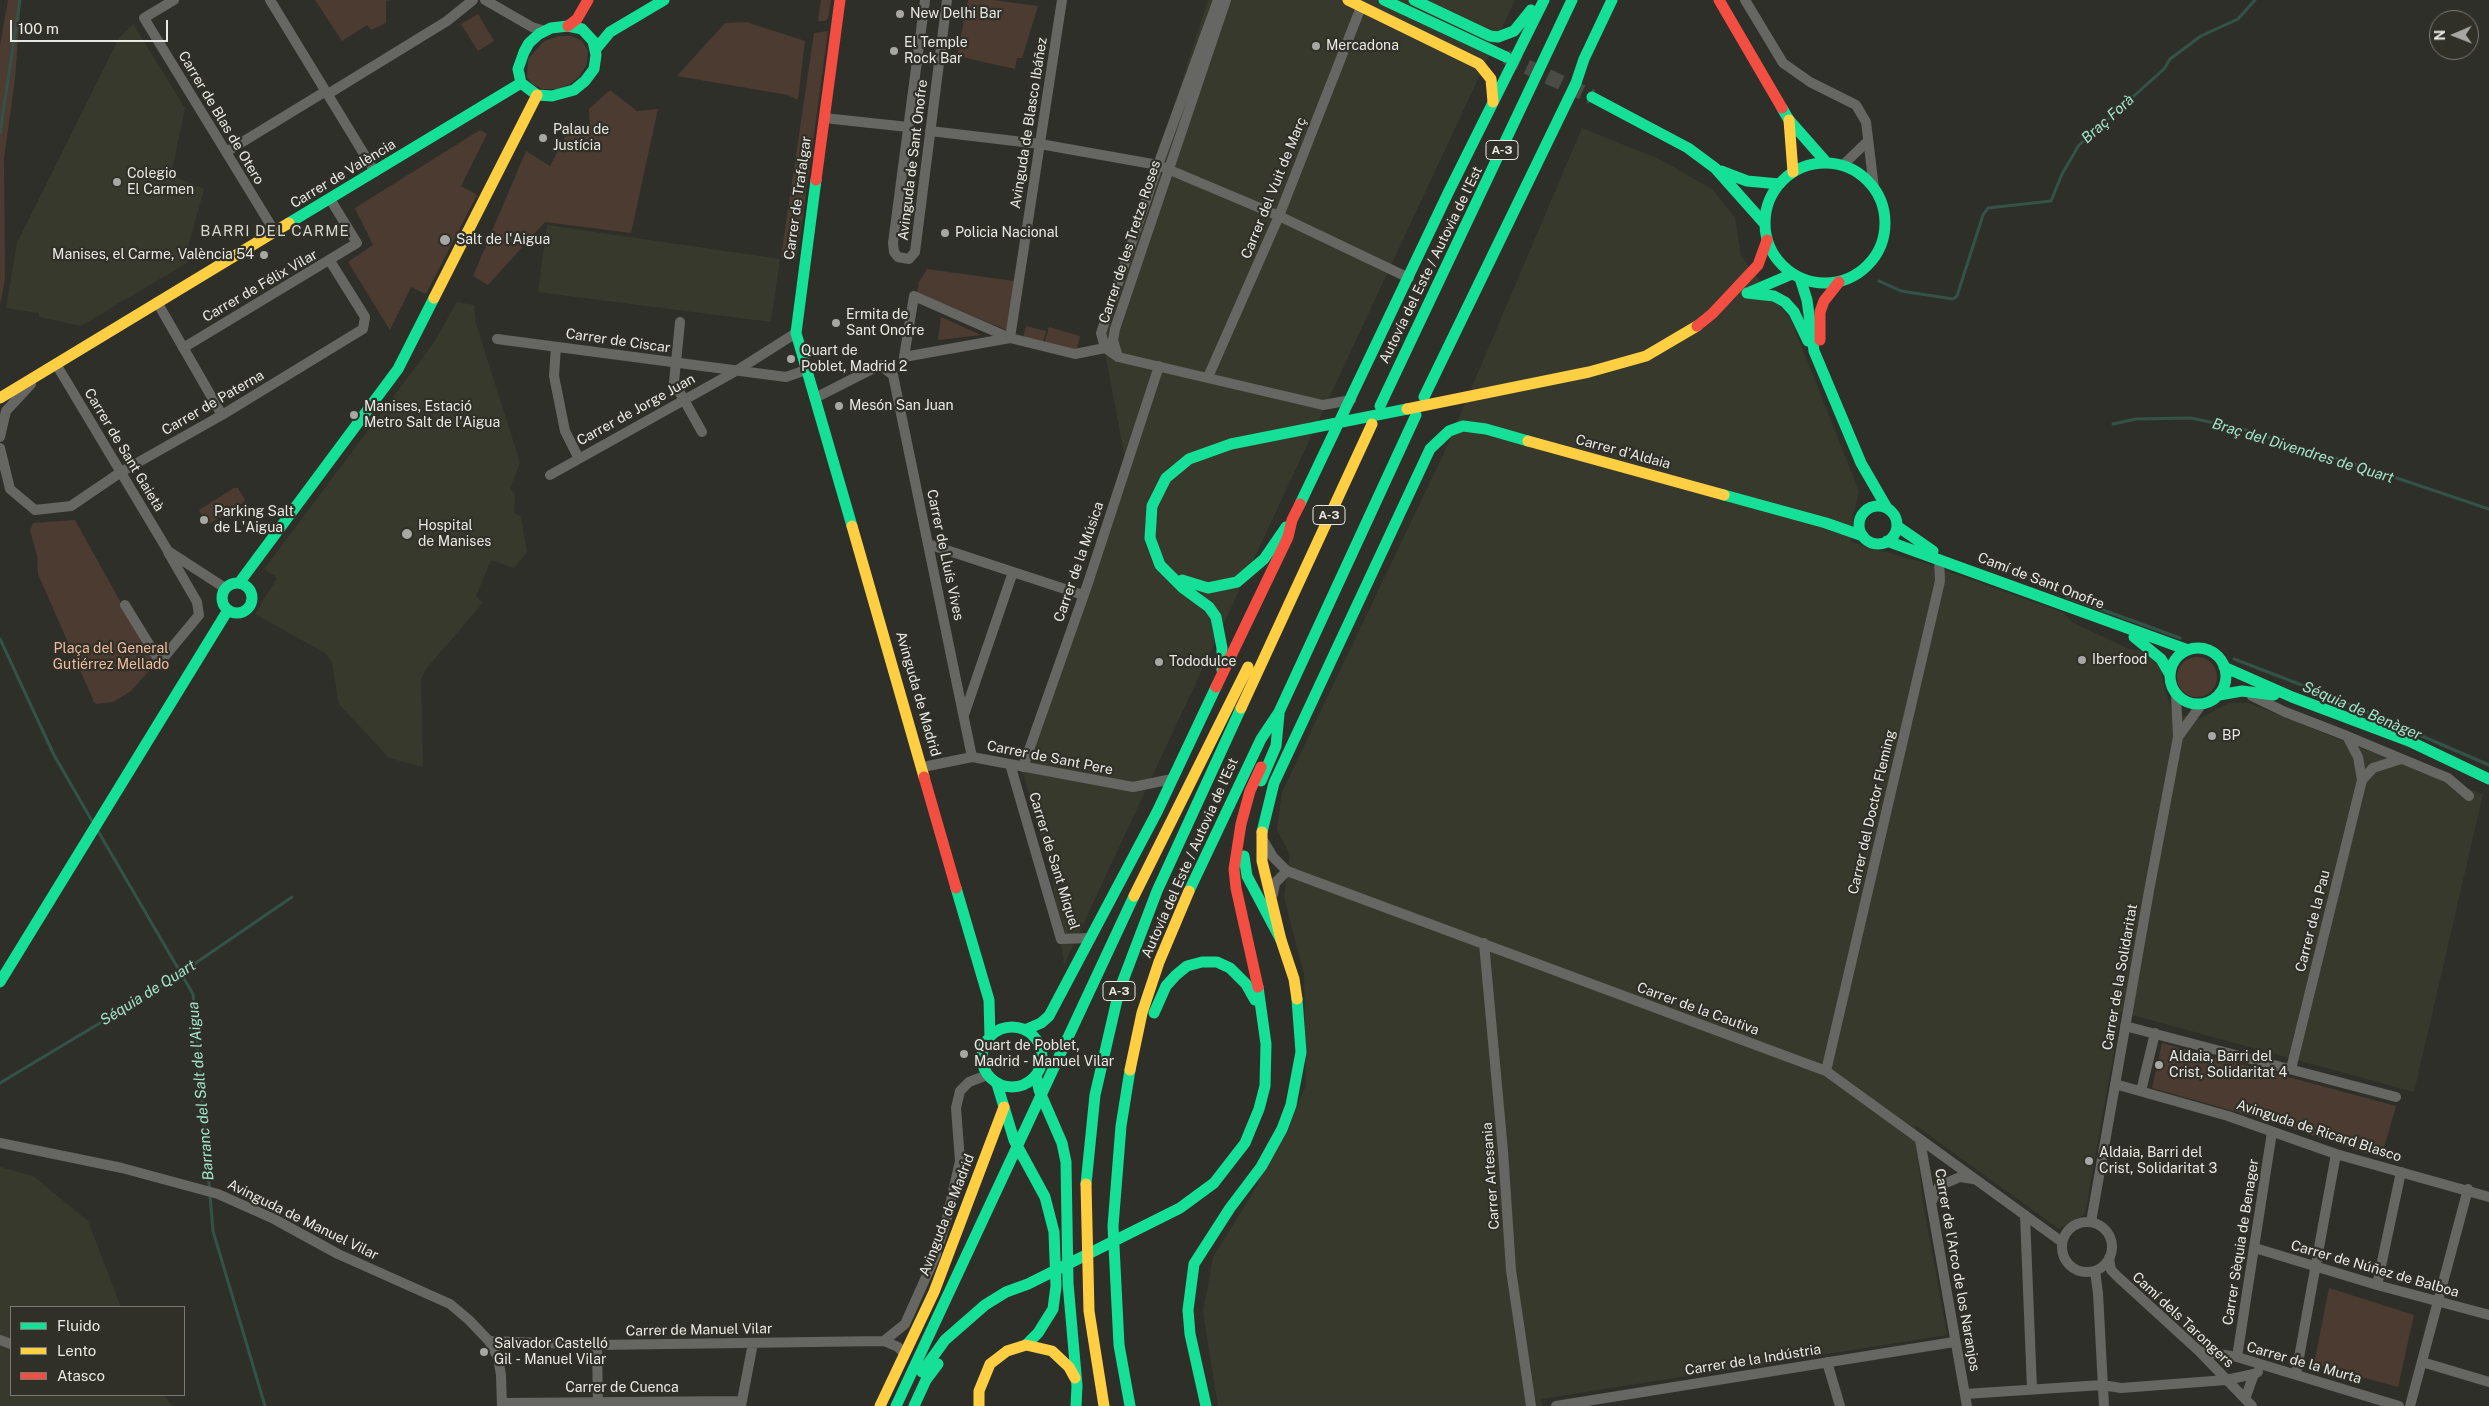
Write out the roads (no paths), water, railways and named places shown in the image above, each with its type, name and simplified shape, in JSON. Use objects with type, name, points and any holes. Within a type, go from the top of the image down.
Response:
[{"type":"main road","points":[[588,0],[577,19],[568,26],[545,31],[529,43],[524,52],[518,69],[521,83],[537,94],[552,96],[574,90],[582,85],[594,69],[596,49],[610,32],[664,0]]},
{"type":"main road","name":"Carrer de Trafalgar","points":[[814,398],[796,333],[840,0]]},
{"type":"main road","points":[[1348,0],[1479,64],[1491,79],[1493,104]]},
{"type":"main road","points":[[1384,0],[1506,57]]},
{"type":"main road","points":[[1414,0],[1490,36],[1498,37],[1514,31],[1522,24],[1527,13],[1543,1]]},
{"type":"main road","name":"Autovía del Este / Autovia de l'Est","points":[[1380,406],[1572,0]]},
{"type":"main road","name":"A-3","points":[[1424,397],[1576,83],[1584,59],[1612,0]]},
{"type":"main road","points":[[1576,83],[1594,63],[1624,0]]},
{"type":"main road","points":[[1718,0],[1789,120],[1826,162]]},
{"type":"main road","points":[[1026,1345],[1038,1333],[1052,1309],[1056,1286],[1056,1249],[1051,1213],[1045,1197],[1014,1140],[997,1084],[987,1075],[981,1055],[983,1046],[999,1030],[1009,1028],[1025,1030],[1042,1023],[1049,1016],[1091,938],[1157,812],[1288,537],[1292,520],[1328,444],[1351,400],[1449,191],[1543,1]]},
{"type":"main road","points":[[568,26],[586,31],[596,49]]},
{"type":"main road","name":"Carrer de València","points":[[0,398],[521,83]]},
{"type":"main road","points":[[239,582],[251,591],[250,605],[243,612],[232,612],[228,610],[222,600],[225,588],[239,582],[398,369],[537,94]]},
{"type":"main road","points":[[1592,97],[1661,132],[1715,168],[1747,181],[1779,184]]},
{"type":"main road","points":[[1789,120],[1793,172]]},
{"type":"main road","points":[[1826,162],[1843,165],[1866,178],[1874,188],[1884,211],[1884,236],[1874,259],[1856,276],[1839,282],[1816,283],[1796,276],[1781,265],[1767,240],[1764,223],[1768,202],[1779,184],[1793,172],[1809,165],[1826,162]]},
{"type":"main road","points":[[1715,168],[1764,223]]},
{"type":"main road","points":[[1712,314],[1758,265],[1767,240]]},
{"type":"main road","points":[[1222,674],[1222,648],[1216,618],[1209,607],[1169,574],[1160,564],[1150,538],[1152,506],[1166,478],[1189,459],[1209,450],[1295,431],[1620,365],[1646,356],[1671,343],[1712,314],[1747,293],[1796,276]]},
{"type":"main road","points":[[1796,276],[1807,300],[1814,351]]},
{"type":"main road","points":[[1823,372],[1819,337],[1820,312],[1824,301],[1839,282]]},
{"type":"main road","points":[[1747,293],[1774,296],[1784,302],[1794,312],[1814,351],[1861,463],[1887,508],[1895,516],[1897,526],[1894,535],[1888,541],[1874,543],[1863,536],[1866,493],[1861,463]]},
{"type":"main road","name":"Avinguda de Madrid","points":[[814,398],[923,767],[989,1000],[990,1037]]},
{"type":"main road","name":"Autovía del Este / Autovia de l'Est","points":[[1130,1406],[1119,1345],[1113,1226],[1121,1126],[1142,1013],[1176,919],[1260,739],[1279,712],[1416,415]]},
{"type":"main road","name":"Autovía del Este / Autovia de l'Est","points":[[1104,1406],[1089,1311],[1085,1221],[1088,1148],[1106,1042],[1119,991],[1157,891],[1266,656],[1286,606],[1372,424]]},
{"type":"main road","name":"Carrer d'Aldaia","points":[[1281,940],[1262,861],[1261,837],[1265,812],[1274,783],[1424,458],[1449,431],[1463,426],[1486,429],[1826,523],[1863,536]]},
{"type":"main road","points":[[1863,516],[1876,506],[1887,508]]},
{"type":"main road","name":"Carrer d'Aldaia","points":[[1826,523],[1863,516]]},
{"type":"main road","points":[[1169,574],[1191,585],[1208,588],[1237,582],[1250,574],[1259,564],[1279,534],[1292,520]]},
{"type":"main road","name":"Camí de Sant Onofre","points":[[1897,526],[1944,561]]},
{"type":"main road","name":"Camí de Sant Onofre","points":[[1888,541],[2123,628],[2188,650]]},
{"type":"main road","points":[[896,1406],[1166,830],[1268,625],[1286,606]]},
{"type":"main road","points":[[0,982],[133,761],[228,610]]},
{"type":"main road","name":"Camí de Sant Onofre","points":[[2123,628],[2155,654],[2169,673]]},
{"type":"main road","points":[[2196,648],[2214,653],[2224,667],[2226,682],[2219,695],[2208,703],[2201,705],[2187,703],[2176,695],[2170,685],[2169,673],[2176,659],[2188,650],[2196,648]]},
{"type":"main road","points":[[2224,667],[2292,697],[2409,741],[2489,779]]},
{"type":"main road","points":[[2219,695],[2242,691],[2292,697]]},
{"type":"main road","points":[[1206,1406],[1190,1334],[1188,1310],[1194,1264],[1230,1208],[1261,1168],[1282,1130],[1291,1105],[1301,1052],[1300,1015],[1294,980],[1281,940],[1259,902],[1247,876],[1244,861],[1247,826],[1254,798],[1276,746],[1279,712]]},
{"type":"main road","points":[[914,1406],[926,1380],[966,1331],[1028,1284],[1180,1208],[1207,1188],[1225,1171],[1245,1143],[1259,1109],[1264,1086],[1266,1044],[1260,996],[1236,888],[1234,869],[1241,824],[1250,791],[1271,744],[1276,738]]},
{"type":"main road","points":[[1137,1042],[1152,1020],[1166,986],[1186,966],[1202,962],[1217,962],[1239,974],[1261,1012]]},
{"type":"main road","name":"Avinguda de Madrid","points":[[989,1000],[1009,1028]]},
{"type":"main road","points":[[997,1084],[1016,1086],[1036,1075],[1040,1068],[1041,1049],[1033,1036],[1025,1030]]},
{"type":"main road","points":[[1036,1075],[1062,1143],[1066,1162],[1068,1283],[1075,1379],[1078,1394],[1076,1406]]},
{"type":"main road","name":"Avinguda de Madrid","points":[[880,1406],[934,1292],[1004,1107]]},
{"type":"main road","points":[[904,1406],[918,1377],[945,1340],[985,1305],[1006,1292],[1028,1284]]},
{"type":"main road","points":[[979,1406],[979,1391],[990,1364],[1007,1351],[1026,1345],[1042,1347],[1052,1351],[1069,1367],[1075,1379]]},
{"type":"street","name":"Carrer de Blas de Otero","points":[[174,0],[144,18],[275,232]]},
{"type":"street","points":[[270,0],[375,172]]},
{"type":"street","points":[[226,152],[447,22],[460,5],[473,0]]},
{"type":"street","points":[[485,0],[532,27],[545,31]]},
{"type":"street","name":"Avinguda de Sant Onofre","points":[[925,0],[893,243],[894,252],[898,258],[909,259],[915,252],[946,0]]},
{"type":"street","name":"Avinguda de Blasco Ibáñez","points":[[1010,338],[1062,0]]},
{"type":"street","name":"Carrer de les Tretze Roses","points":[[1105,348],[1101,333],[1158,165],[1218,0]]},
{"type":"street","name":"Carrer de les Tretze Roses","points":[[1118,357],[1113,340],[1115,329],[1226,0]]},
{"type":"street","points":[[1745,0],[1783,63],[1810,82],[1856,105],[1866,122],[1874,188]]},
{"type":"street","name":"Carrer del Vuit de Març","points":[[1208,378],[1279,216],[1361,7]]},
{"type":"street","points":[[824,118],[908,127]]},
{"type":"street","points":[[930,131],[1040,144],[1158,165],[1168,171],[1279,216],[1409,278]]},
{"type":"street","points":[[1843,165],[1868,141]]},
{"type":"street","name":"Carrer de Félix Vilar","points":[[183,348],[357,243],[330,199]]},
{"type":"street","name":"Carrer de Paterna","points":[[0,448],[10,489],[35,510],[71,506],[121,472],[222,415],[363,329],[366,323],[365,317],[330,261]]},
{"type":"street","points":[[1010,338],[904,357],[914,296],[1010,338],[1075,354],[1105,348],[1118,357],[1323,405],[1351,400]]},
{"type":"street","points":[[157,302],[222,415]]},
{"type":"street","points":[[680,322],[674,382],[702,432]]},
{"type":"street","name":"Carrer de Jorge Juan","points":[[550,475],[578,457],[736,371],[796,333]]},
{"type":"street","name":"Carrer de Ciscar","points":[[497,339],[786,377],[806,370]]},
{"type":"street","points":[[556,347],[554,376],[565,431],[578,457]]},
{"type":"street","name":"Carrer de Sant Gaietà","points":[[56,364],[168,551],[197,602],[199,615],[160,662],[125,605]]},
{"type":"street","name":"Carrer de Lluís Vives","points":[[814,398],[880,365],[894,375],[972,757]]},
{"type":"street","name":"Carrer de la Música","points":[[1023,767],[1160,366]]},
{"type":"street","points":[[0,437],[6,411],[40,375]]},
{"type":"street","points":[[1323,405],[1332,415],[1328,444]]},
{"type":"street","points":[[928,544],[1083,595]]},
{"type":"street","name":"Carrer de Sant Gaietà","points":[[168,551],[225,588]]},
{"type":"street","name":"Carrer del Doctor Fleming","points":[[1826,1071],[1944,561]]},
{"type":"street","points":[[964,716],[1013,572]]},
{"type":"street","points":[[2242,691],[2285,712],[2448,778],[2469,796]]},
{"type":"street","name":"Carrer de la Solidaritat","points":[[2091,1222],[2178,737],[2176,695]]},
{"type":"street","name":"Carrer de la Solidaritat","points":[[2178,737],[2201,705]]},
{"type":"street","points":[[2347,736],[2358,757],[2362,780]]},
{"type":"street","name":"Carrer de Sant Pere","points":[[923,767],[972,757],[1134,787],[1172,779]]},
{"type":"street","points":[[2362,780],[2372,768],[2400,759]]},
{"type":"street","name":"Carrer de Sant Miquel","points":[[1010,764],[1061,939],[1091,938]]},
{"type":"street","name":"Carrer de la Pau","points":[[2291,1069],[2362,780]]},
{"type":"street","points":[[1261,837],[1273,857],[1287,871],[1275,883],[1271,900]]},
{"type":"street","name":"Carrer de la Cautiva","points":[[1287,871],[1826,1071],[2062,1242]]},
{"type":"street","name":"Carrer Artesania","points":[[1484,943],[1504,1151],[1511,1270],[1531,1406]]},
{"type":"street","points":[[2125,1026],[2396,1097]]},
{"type":"street","points":[[2141,1091],[2154,1033]]},
{"type":"street","name":"Avinguda de Madrid","points":[[884,1341],[905,1324],[935,1257],[946,1222],[960,1161],[956,1108],[960,1091],[969,1082],[987,1075]]},
{"type":"street","name":"Avinguda de Ricard Blasco","points":[[2115,1084],[2228,1116],[2336,1154],[2489,1197]]},
{"type":"street","name":"Carrer Sèquia de Benager","points":[[2237,1357],[2272,1132]]},
{"type":"street","name":"Carrer de l'Arco de los Naranjos","points":[[1920,1140],[1954,1342],[1967,1406]]},
{"type":"street","name":"Avinguda de Manuel Vilar","points":[[0,1143],[122,1168],[218,1194],[274,1219],[338,1254],[450,1304],[489,1341],[498,1358],[501,1374],[502,1404]]},
{"type":"street","points":[[2296,1374],[2336,1154]]},
{"type":"street","points":[[2377,1285],[2402,1172]]},
{"type":"street","points":[[1931,1203],[1939,1186],[1960,1177],[1976,1180]]},
{"type":"street","points":[[2410,1406],[2468,1190]]},
{"type":"street","points":[[2025,1215],[2032,1389]]},
{"type":"street","points":[[2102,1265],[2082,1272],[2070,1266],[2063,1255],[2062,1242],[2073,1226],[2091,1222],[2102,1227],[2109,1236],[2112,1247],[2102,1265],[2098,1293],[2104,1406]]},
{"type":"street","name":"Carrer de Núñez de Balboa","points":[[2255,1248],[2377,1285],[2489,1315]]},
{"type":"street","name":"Camí dels Tarongers","points":[[2102,1265],[2111,1270],[2199,1351],[2249,1403]]},
{"type":"street","name":"Carrer de Manuel Vilar","points":[[489,1341],[596,1345],[884,1341]]},
{"type":"street","points":[[884,1341],[898,1347],[905,1354]]},
{"type":"street","name":"Carrer de la Indústria","points":[[1556,1406],[1954,1342]]},
{"type":"street","points":[[742,1404],[753,1343]]},
{"type":"street","points":[[596,1345],[598,1404]]},
{"type":"street","name":"Carrer de la Murta","points":[[2199,1351],[2237,1357],[2394,1405]]},
{"type":"street","points":[[1827,1362],[1840,1406]]},
{"type":"street","points":[[2422,1362],[2489,1382]]},
{"type":"street","points":[[1965,1394],[2102,1385],[2121,1388],[2226,1380],[2254,1374],[2268,1366]]},
{"type":"street","name":"Camí dels Tarongers","points":[[2249,1403],[2254,1374]]},
{"type":"street","name":"Carrer de Cuenca","points":[[502,1404],[742,1404]]},
{"type":"waterway","name":"Barranc del Salt de l'Aigua","points":[[0,133],[20,0]]},
{"type":"waterway","name":"Braç Forà","points":[[1879,281],[1901,291],[1953,299],[1957,296],[1983,215],[1988,208],[2051,201],[2062,174],[2079,145],[2164,69],[2170,59],[2201,36],[2238,19],[2255,0]]},
{"type":"waterway","name":"Braç del Divendres de Quart","points":[[2113,424],[2136,419],[2191,418],[2246,430],[2489,509]]},
{"type":"waterway","name":"Séquia de Benàger","points":[[2067,597],[2180,638]]},
{"type":"waterway","name":"Barranc del Salt de l'Aigua","points":[[0,639],[54,755],[92,821]]},
{"type":"waterway","name":"Séquia de Benàger","points":[[2234,659],[2320,692],[2489,765]]},
{"type":"waterway","name":"Barranc del Salt de l'Aigua","points":[[98,831],[193,994],[213,1231],[265,1406]]},
{"type":"waterway","name":"Séquia de Quart","points":[[0,1083],[165,984],[292,897]]},
{"type":"tunnel","points":[[1506,57],[1592,97]]},
{"type":"place","name":"New Delhi Bar","points":[[900,14]]},
{"type":"place","name":"Mercadona","points":[[1316,46]]},
{"type":"place","name":"El Temple Rock Bar","points":[[894,51]]},
{"type":"place","name":"Palau de Justícia","points":[[543,138]]},
{"type":"place","name":"Colegio El Carmen","points":[[117,182]]},
{"type":"place","name":"Policia Nacional","points":[[945,233]]},
{"type":"place","name":"Salt de l'Aigua","points":[[445,240]]},
{"type":"place","name":"Manises, el Carme, València 54","points":[[264,255]]},
{"type":"place","name":"Ermita de Sant Onofre","points":[[836,323]]},
{"type":"place","name":"Quart de Poblet, Madrid 2","points":[[791,359]]},
{"type":"place","name":"Mesón San Juan","points":[[839,406]]},
{"type":"place","name":"Manises, Estació Metro Salt de l'Aigua","points":[[354,415]]},
{"type":"place","name":"Parking Salt de L'Aigua","points":[[204,520]]},
{"type":"place","name":"Hospital de Manises","points":[[407,534]]},
{"type":"place","name":"Iberfood","points":[[2082,660]]},
{"type":"place","name":"Tododulce","points":[[1159,662]]},
{"type":"place","name":"BP","points":[[2212,736]]},
{"type":"place","name":"Quart de Poblet, Madrid - Manuel Vilar","points":[[964,1054]]},
{"type":"place","name":"Aldaia, Barri del Crist, Solidaritat 4","points":[[2159,1065]]},
{"type":"place","name":"Aldaia, Barri del Crist, Solidaritat 3","points":[[2089,1161]]},
{"type":"place","name":"Salvador Castelló Gil - Manuel Vilar","points":[[484,1352]]},
{"type":"district","name":"BARRI DEL CARME","points":[[275,231]]},
{"type":"park label","name":"Plaça del General Gutiérrez Mellado","points":[[111,658]]}]
